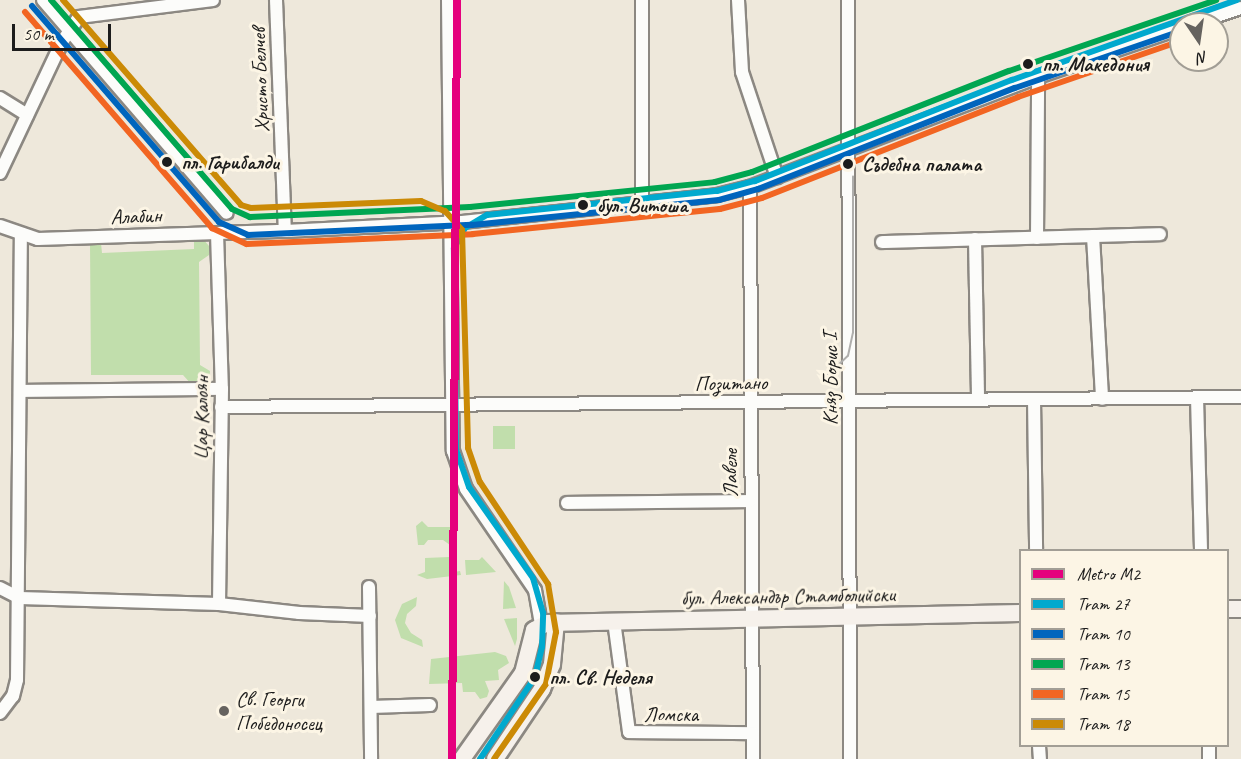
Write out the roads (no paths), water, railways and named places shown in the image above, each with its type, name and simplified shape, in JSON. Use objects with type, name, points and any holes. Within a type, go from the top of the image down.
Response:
[{"type":"main road","name":"бул. Александър Стамболийски","points":[[549,624],[1019,614]]},
{"type":"main road","points":[[462,759],[516,686],[529,657],[531,634],[549,624],[552,664],[542,689],[495,759]]},
{"type":"street","points":[[43,0],[70,28],[227,213]]},
{"type":"street","points":[[0,173],[70,28],[79,17],[116,5],[213,0]]},
{"type":"street","name":"Христо Белчев","points":[[276,0],[285,231]]},
{"type":"street","points":[[448,0],[453,451],[466,489],[531,583],[549,624]]},
{"type":"street","points":[[642,0],[642,204]]},
{"type":"street","points":[[738,0],[742,72],[777,177]]},
{"type":"street","name":"Княз Борис I","points":[[848,0],[850,759]]},
{"type":"street","name":"Алабин","points":[[0,226],[21,236],[285,231],[450,223],[717,195],[750,187],[1038,77],[1169,32]]},
{"type":"street","points":[[1037,238],[1038,77]]},
{"type":"street","points":[[0,98],[27,115]]},
{"type":"street","name":"Лавеле","points":[[750,187],[749,402],[753,759]]},
{"type":"street","name":"Цар Калоян","points":[[217,232],[222,389],[219,604]]},
{"type":"street","points":[[882,242],[1160,234]]},
{"type":"street","points":[[0,713],[13,696],[17,680],[20,598],[21,236]]},
{"type":"street","points":[[1093,236],[1102,399]]},
{"type":"street","points":[[975,239],[978,400]]},
{"type":"street","points":[[21,392],[222,389]]},
{"type":"street","points":[[1197,397],[1201,549]]},
{"type":"street","name":"Позитано","points":[[221,407],[1241,397]]},
{"type":"street","points":[[1034,399],[1036,549]]},
{"type":"street","points":[[567,503],[750,501]]},
{"type":"street","points":[[369,587],[371,759]]},
{"type":"street","points":[[0,588],[20,598],[219,604],[299,613],[370,616]]},
{"type":"street","name":"Ломска","points":[[614,621],[629,732],[753,733]]},
{"type":"street","points":[[371,707],[430,705]]},
{"type":"tram line","name":"13","points":[[51,0],[232,209],[250,217],[470,207],[715,182],[752,172],[1009,71],[1216,0]]},
{"type":"tram line","name":"18","points":[[63,0],[241,205],[251,208],[421,201],[445,211],[462,230],[468,448],[480,482],[548,584],[556,632],[546,684],[494,759]]},
{"type":"tram line","name":"27","points":[[480,759],[535,677],[542,647],[543,613],[533,578],[469,487],[456,450],[454,248],[465,228],[487,215],[717,191],[755,181],[1012,80],[1237,0]]},
{"type":"tram line","name":"10","points":[[32,6],[219,222],[248,235],[472,225],[719,200],[758,189],[1015,88],[1169,35]]},
{"type":"tram line","name":"15","points":[[25,12],[212,228],[247,244],[473,234],[720,209],[762,198],[1018,97],[1169,45]]},
{"type":"tram line","points":[[826,377],[848,356],[853,333],[853,177]]},
{"type":"metro line","name":"M2","points":[[452,759],[457,0]]},
{"type":"place","name":"пл. Македония","points":[[1028,64]]},
{"type":"place","name":"пл. Гарибалди","points":[[167,162]]},
{"type":"place","name":"Съдебна палата","points":[[848,164]]},
{"type":"place","name":"бул. Витоша","points":[[583,205]]},
{"type":"place","name":"пл. Св. Неделя","points":[[535,677]]},
{"type":"place","name":"Св. Георги Победоносец","points":[[224,711]]}]
